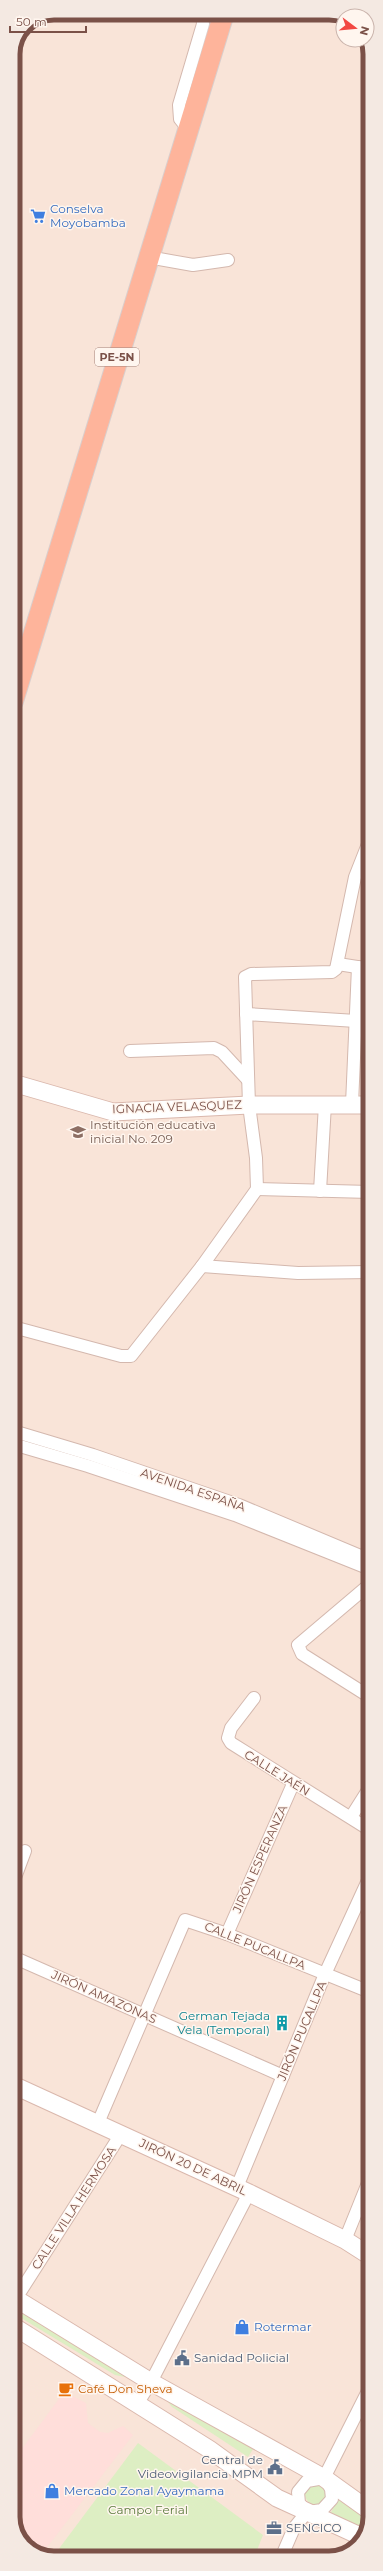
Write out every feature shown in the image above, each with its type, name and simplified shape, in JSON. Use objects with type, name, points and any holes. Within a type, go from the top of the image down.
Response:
[{"type":"highway","name":"PE-5N","points":[[20,678],[222,20]]},
{"type":"main road","name":"IGNACIA VELASQUEZ","points":[[20,1084],[113,1112],[248,1105],[363,1105]]},
{"type":"main road","name":"JIRÓN 20 DE ABRIL","points":[[20,2093],[98,2123],[243,2190],[345,2240],[363,2252]]},
{"type":"main road","points":[[20,2304],[151,2382],[324,2478],[363,2506]]},
{"type":"main road","points":[[20,2330],[209,2449],[277,2498],[357,2535]]},
{"type":"street","points":[[188,129],[180,119],[179,105],[203,24],[203,20]]},
{"type":"street","points":[[148,257],[193,265],[228,260]]},
{"type":"street","points":[[20,1328],[129,1357],[202,1266],[257,1189],[256,1158],[248,1105],[246,1014],[244,993],[247,975],[332,972],[338,964],[355,877],[363,859]]},
{"type":"street","points":[[338,964],[363,968]]},
{"type":"street","points":[[352,1104],[356,1021],[363,975]]},
{"type":"street","points":[[246,1014],[356,1021]]},
{"type":"street","points":[[130,1051],[214,1048],[222,1052],[247,1079]]},
{"type":"street","points":[[320,1191],[325,1104]]},
{"type":"street","points":[[257,1189],[363,1192]]},
{"type":"street","points":[[202,1266],[298,1273],[363,1272]]},
{"type":"street","name":"AVENIDA ESPAÑA","points":[[20,1433],[93,1455],[239,1505],[363,1557]]},
{"type":"street","name":"AVENIDA ESPAÑA","points":[[20,1446],[88,1466],[235,1515],[363,1566]]},
{"type":"street","points":[[363,1590],[298,1645],[302,1654],[363,1693]]},
{"type":"street","name":"CALLE JAÉN","points":[[254,1698],[231,1728],[228,1738],[238,1748],[293,1784],[363,1825]]},
{"type":"street","name":"JIRÓN ESPERANZA","points":[[227,1934],[293,1784]]},
{"type":"street","points":[[351,1817],[363,1798]]},
{"type":"street","points":[[20,1864],[25,1851]]},
{"type":"street","name":"JIRÓN PUCALLPA","points":[[137,2404],[151,2382],[243,2190],[283,2076],[325,1974],[363,1891]]},
{"type":"street","name":"CALLE PUCALLPA","points":[[144,2014],[185,1920],[227,1934],[363,1989]]},
{"type":"street","name":"JIRÓN AMAZONAS","points":[[20,1959],[283,2076]]},
{"type":"street","points":[[98,2123],[144,2014]]},
{"type":"street","name":"CALLE VILLA HERMOSA","points":[[20,2291],[121,2134]]},
{"type":"street","points":[[345,2240],[363,2195]]},
{"type":"street","points":[[324,2478],[363,2401]]},
{"type":"street","points":[[307,2512],[299,2503],[298,2492],[307,2481],[324,2478]]},
{"type":"street","points":[[284,2551],[294,2528],[307,2512],[322,2510],[332,2499],[331,2489],[324,2478]]},
{"type":"shaded area","points":[[54,20],[335,21],[335,48],[362,48],[363,50],[363,2517],[360,2530],[350,2544],[333,2551],[52,2551],[35,2545],[25,2534],[20,2521],[20,54],[23,41],[30,30],[41,23]]},
{"type":"shaded area","name":"Mercado Zonal Ayaymama","points":[[64,2392],[86,2403],[88,2423],[100,2432],[108,2433],[123,2426],[133,2435],[46,2549],[35,2545],[29,2539],[22,2528],[20,2521],[20,2452]]},
{"type":"green space","points":[[20,2305],[132,2375],[125,2377],[115,2375],[20,2317]]},
{"type":"green space","points":[[163,2396],[255,2446],[248,2457],[172,2407]]},
{"type":"green space","name":"Campo Ferial","points":[[138,2443],[263,2535],[257,2551],[57,2551]]},
{"type":"green space","points":[[316,2483],[324,2486],[327,2494],[324,2502],[316,2505],[308,2502],[305,2494],[308,2486]]},
{"type":"green space","points":[[340,2496],[363,2513],[361,2528],[330,2514]]},
{"type":"place","name":"Conselva Moyobamba","points":[[38,216]]},
{"type":"place","name":"Institución educativa inicial No. 209","points":[[78,1132]]},
{"type":"place","name":"German Tejada Vela (Temporal)","points":[[282,2023]]},
{"type":"place","name":"Rotermar","points":[[242,2327]]},
{"type":"place","name":"Sanidad Policial","points":[[182,2358]]},
{"type":"place","name":"Café Don Sheva","points":[[66,2389]]},
{"type":"place","name":"Central de Videovigilancia MPM","points":[[275,2467]]},
{"type":"place","name":"Mercado Zonal Ayaymama","points":[[52,2491]]},
{"type":"place","name":"SENCICO","points":[[274,2528]]}]
